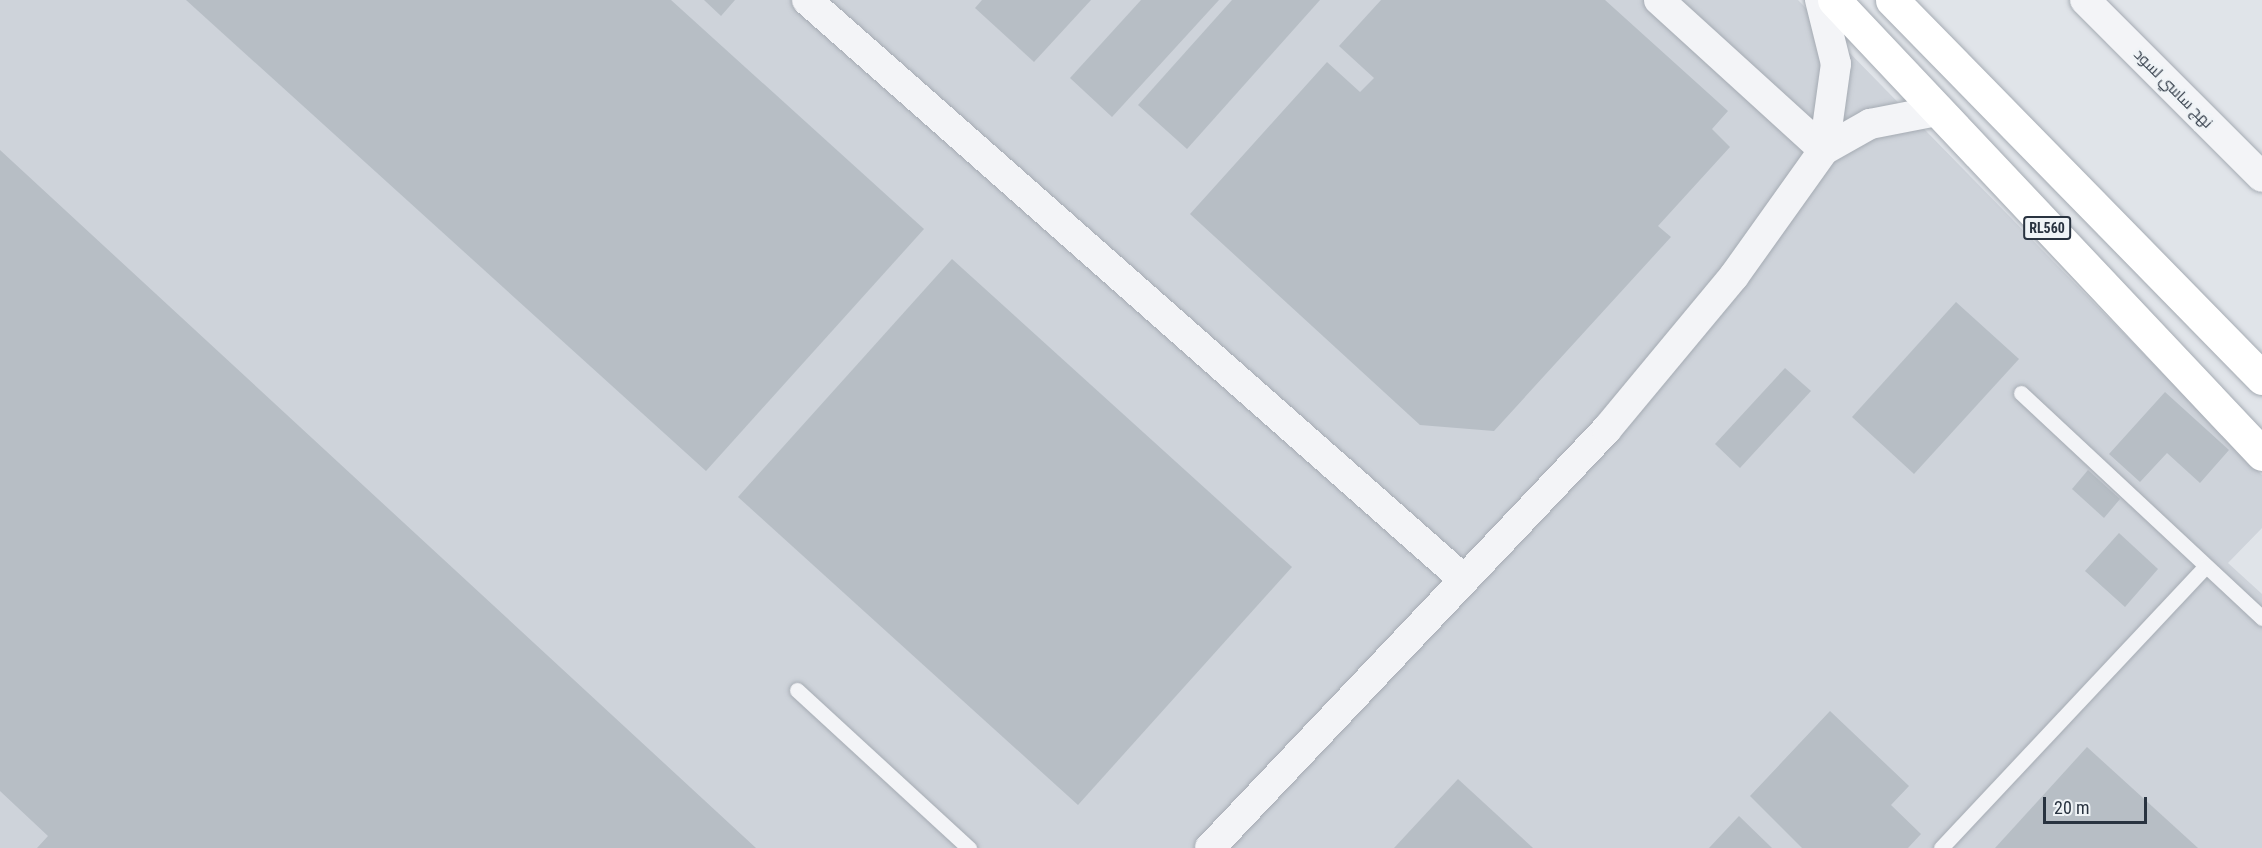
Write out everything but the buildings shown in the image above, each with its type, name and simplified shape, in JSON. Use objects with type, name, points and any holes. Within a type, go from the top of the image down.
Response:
[{"type":"highway","name":"RL560","points":[[1834,0],[1936,111],[2262,454]]},
{"type":"highway","points":[[1892,0],[2262,378]]},
{"type":"street","points":[[807,0],[1461,577]]},
{"type":"street","points":[[1659,0],[1824,150]]},
{"type":"street","points":[[1820,0],[1836,64],[1824,150]]},
{"type":"street","name":"نهج ساسي لسود","points":[[2085,0],[2262,177]]},
{"type":"street","points":[[1210,848],[1461,577],[1607,429],[1734,276],[1824,150],[1870,124],[1936,111]]},
{"type":"lane","points":[[2021,393],[2262,618]]},
{"type":"lane","points":[[1941,848],[2205,567]]},
{"type":"lane","points":[[797,690],[969,848]]},
{"type":"shaded area","points":[[0,0],[1798,0],[2262,475],[2262,528],[2228,563],[2262,594],[2262,848],[0,848]]}]
